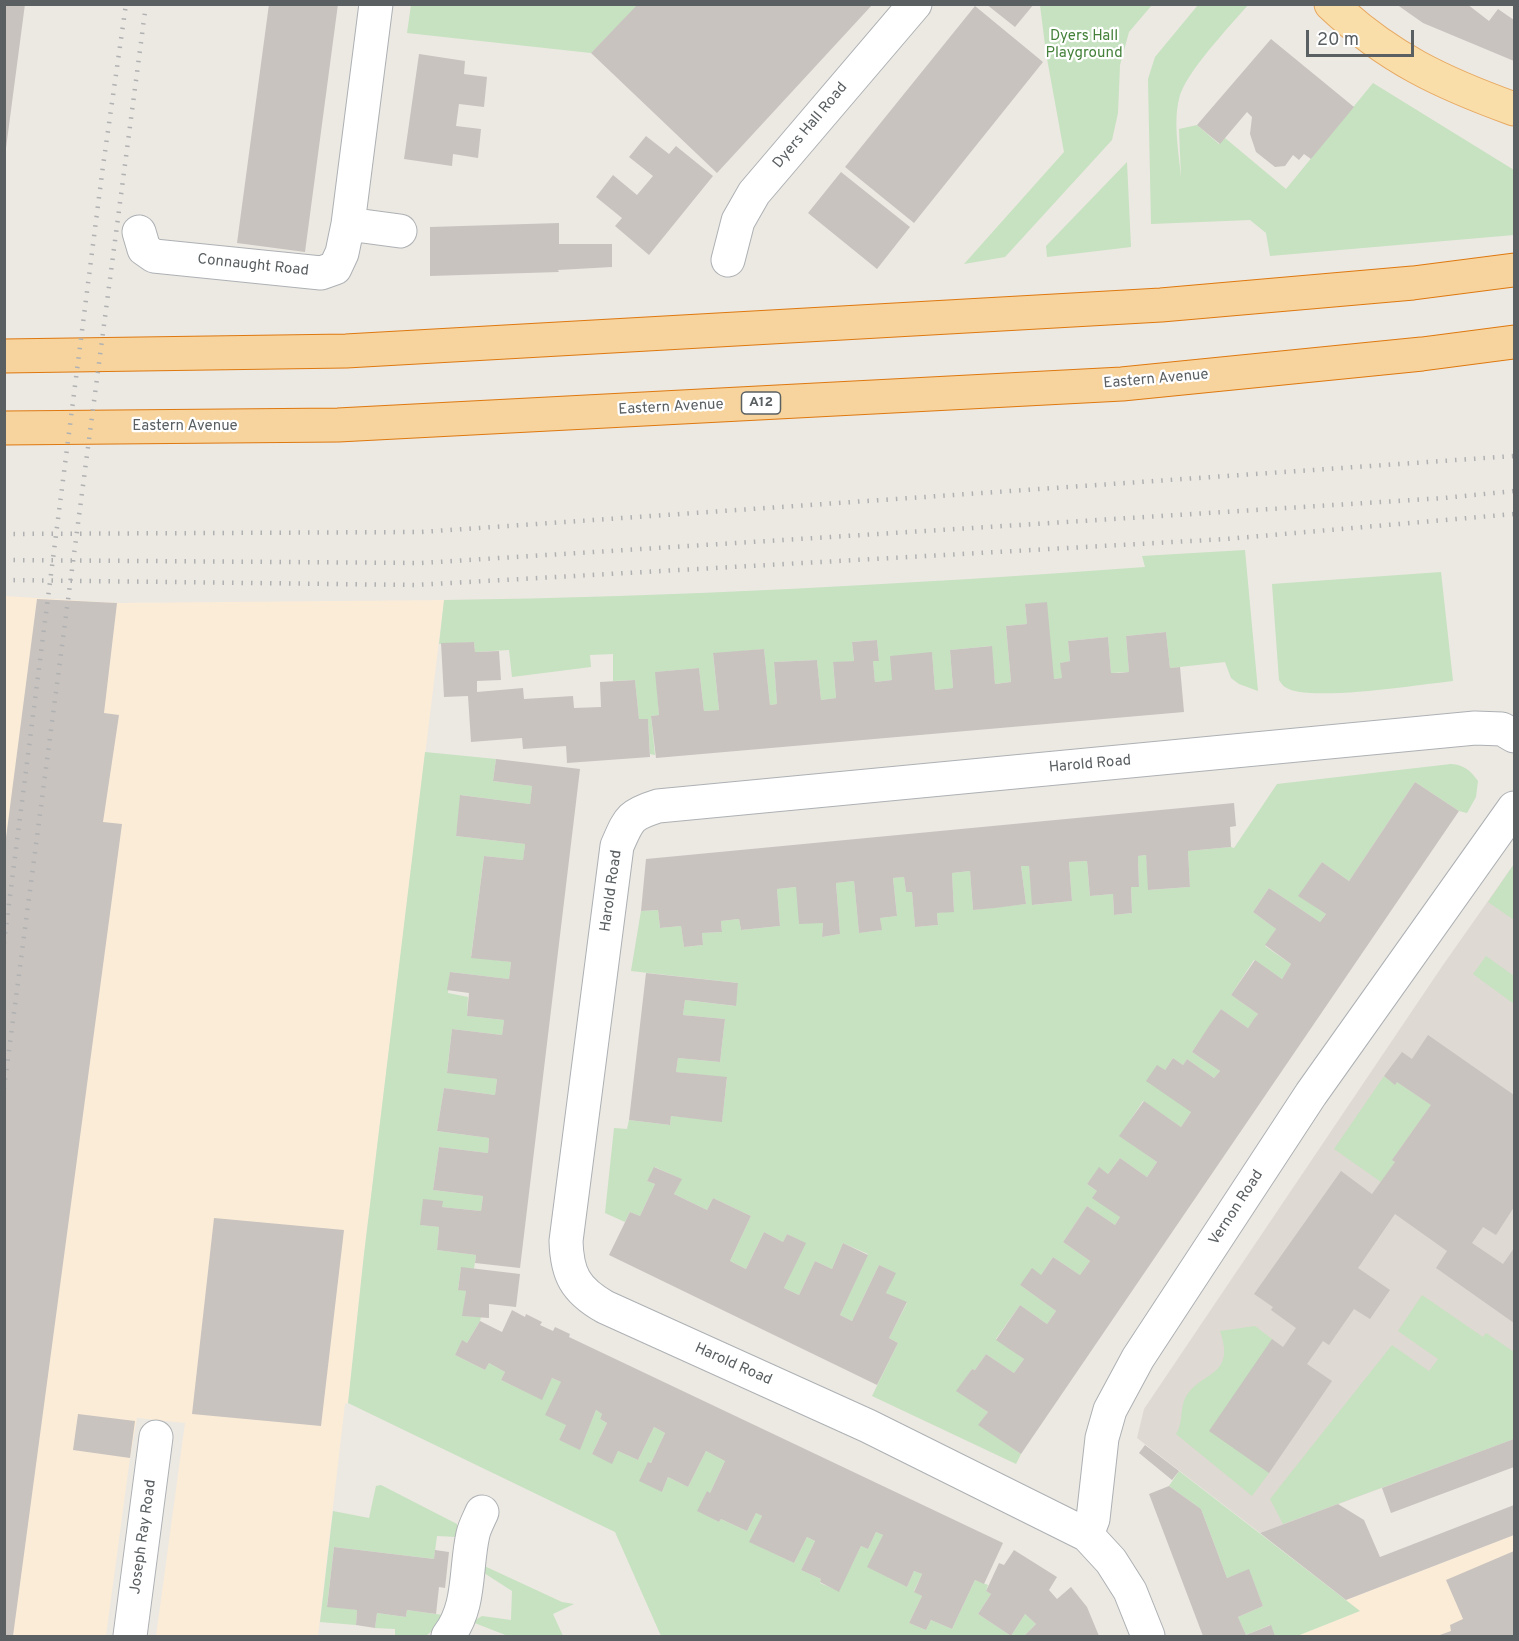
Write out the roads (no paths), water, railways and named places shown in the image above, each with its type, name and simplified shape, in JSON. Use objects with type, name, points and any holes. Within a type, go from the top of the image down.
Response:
[{"type":"highway","points":[[4,356],[346,351],[1113,308],[1413,283],[1515,270]]},
{"type":"highway","name":"Eastern Avenue","points":[[4,428],[338,425],[1122,384],[1422,354],[1515,342]]},
{"type":"main road","points":[[1331,4],[1387,51],[1413,67],[1467,92],[1515,109]]},
{"type":"street","name":"Connaught Road","points":[[139,232],[144,249],[154,256],[321,273],[334,268],[342,253],[348,224],[376,4]]},
{"type":"street","name":"Dyers Hall Road","points":[[728,260],[738,221],[754,193],[915,4]]},
{"type":"street","points":[[348,224],[400,231]]},
{"type":"street","name":"Harold Road","points":[[1086,1535],[868,1426],[604,1307],[588,1298],[576,1283],[567,1263],[566,1241],[617,846],[629,819],[642,811],[658,806],[1475,728],[1502,729],[1515,736]]},
{"type":"street","name":"Vernon Road","points":[[1086,1535],[1093,1519],[1102,1438],[1110,1410],[1138,1358],[1311,1094],[1515,808]]},
{"type":"street","name":"Joseph Ray Road","points":[[130,1636],[156,1437]]},
{"type":"street","points":[[448,1636],[458,1624],[464,1607],[473,1532],[482,1512]]},
{"type":"street","points":[[1086,1535],[1111,1561],[1130,1591],[1148,1636]]},
{"type":"railway","points":[[4,943],[103,166],[126,4]]},
{"type":"railway","points":[[4,1089],[146,4]]},
{"type":"railway","points":[[4,534],[421,532],[1514,456]]},
{"type":"railway","points":[[4,560],[421,563],[1444,498],[1514,491]]},
{"type":"railway","points":[[4,580],[415,585],[1226,539],[1514,514]]},
{"type":"park label","name":"Dyers Hall Playground","points":[[1084,46]]}]
